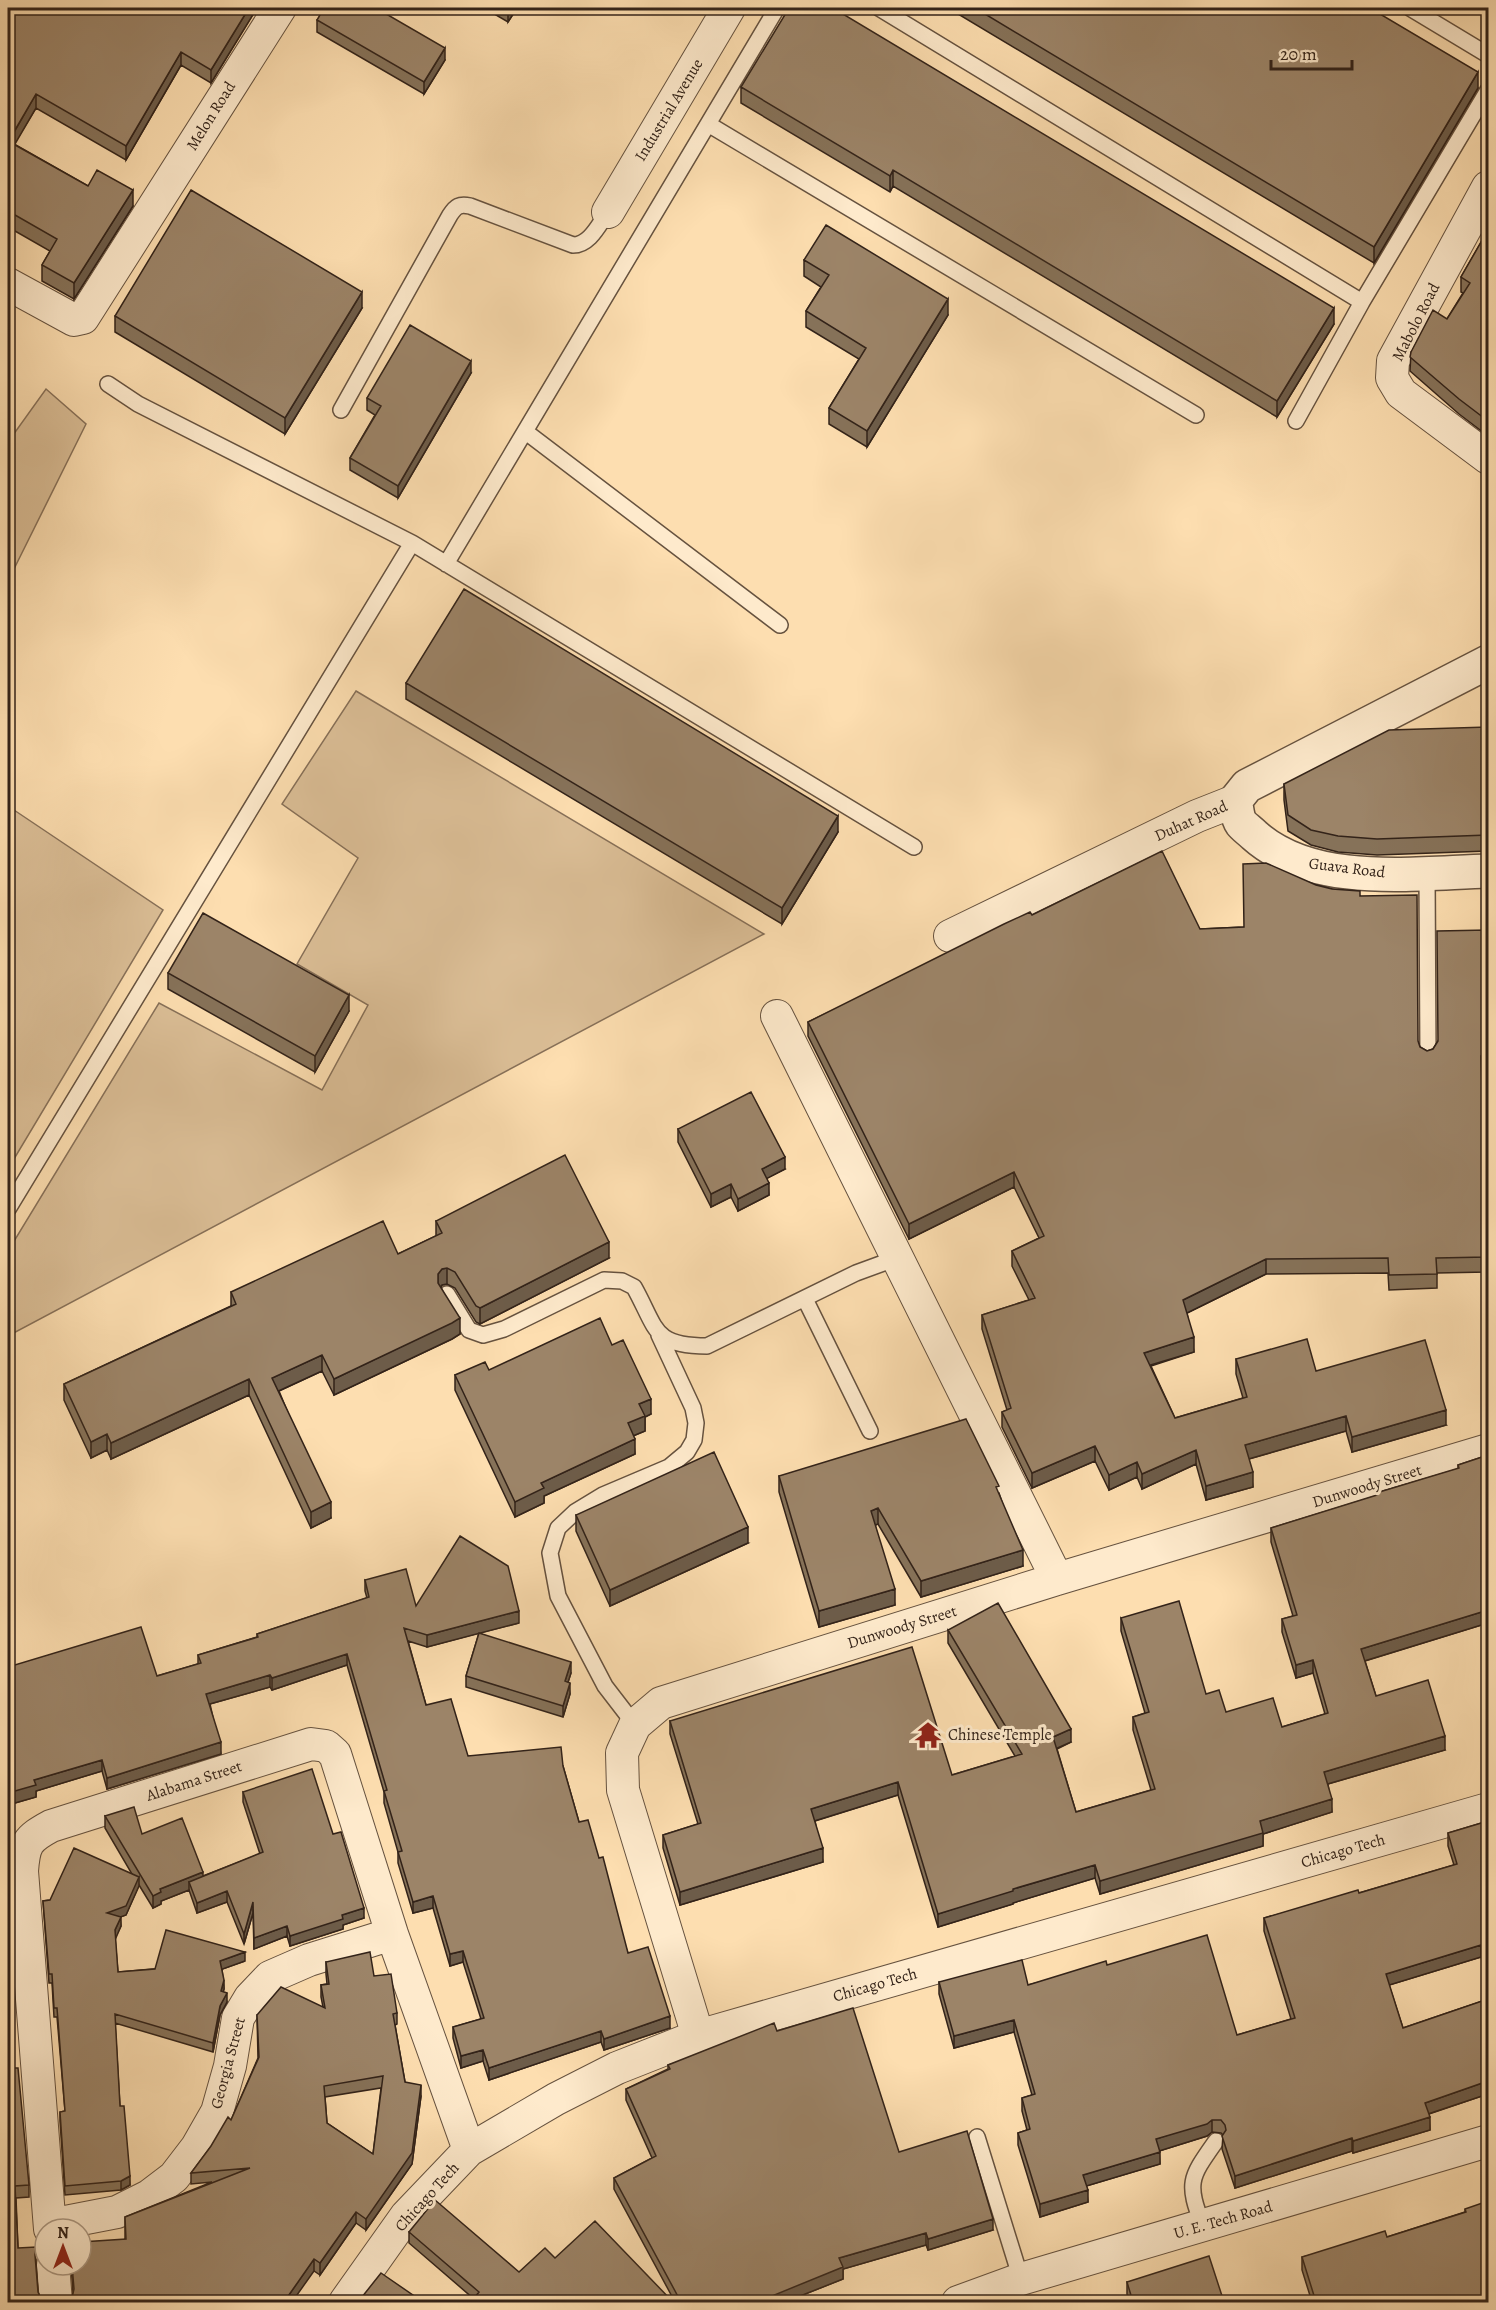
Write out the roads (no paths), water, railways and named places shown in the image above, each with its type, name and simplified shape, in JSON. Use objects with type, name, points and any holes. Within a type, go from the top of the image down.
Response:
[{"type":"street","name":"Melon Road","points":[[8,284],[74,320],[84,318],[280,8]]},
{"type":"street","name":"Industrial Avenue","points":[[608,212],[729,8]]},
{"type":"street","name":"Mabolo Road","points":[[1488,187],[1393,361],[1392,378],[1401,393],[1488,458]]},
{"type":"street","name":"Duhat Road","points":[[950,936],[1197,816],[1235,801],[1247,786],[1488,662]]},
{"type":"street","name":"Guava Road","points":[[1235,801],[1240,822],[1265,845],[1303,864],[1339,871],[1388,874],[1488,871]]},
{"type":"street","points":[[777,1016],[1057,1579]]},
{"type":"street","name":"Dunwoody Street","points":[[698,2036],[623,1790],[622,1753],[635,1725],[661,1703],[1057,1579],[1488,1450]]},
{"type":"street","name":"Alabama Street","points":[[49,2217],[22,1870],[24,1848],[34,1835],[51,1826],[311,1744],[326,1746],[335,1754],[392,1934],[469,2150]]},
{"type":"street","name":"Chicago Tech","points":[[345,2302],[406,2216],[469,2150],[556,2099],[607,2073],[698,2036],[1488,1809]]},
{"type":"street","name":"Georgia Street","points":[[93,2217],[117,2212],[149,2196],[174,2178],[197,2147],[217,2112],[230,2066],[238,2018],[250,1998],[270,1977],[309,1960],[392,1934]]},
{"type":"street","name":"U. E. Tech Road","points":[[958,2302],[1021,2279],[1488,2141]]},
{"type":"street","points":[[54,2277],[56,2302]]},
{"type":"lane","points":[[446,564],[777,8]]},
{"type":"lane","points":[[879,8],[1362,302]]},
{"type":"lane","points":[[1410,8],[1488,55]]},
{"type":"lane","points":[[1296,421],[1362,302],[1488,90]]},
{"type":"lane","points":[[708,124],[1196,415]]},
{"type":"lane","points":[[340,410],[457,206],[470,206],[573,245],[580,245],[587,240],[608,212]]},
{"type":"lane","points":[[108,384],[138,404],[412,543],[914,847]]},
{"type":"lane","points":[[526,432],[780,625]]},
{"type":"lane","points":[[8,1209],[412,543]]},
{"type":"lane","points":[[1427,873],[1428,1056]]},
{"type":"lane","points":[[658,1333],[668,1341],[706,1346],[856,1274],[897,1258]]},
{"type":"lane","points":[[447,1294],[469,1330],[483,1335],[504,1329],[604,1280],[622,1281],[634,1287],[693,1408],[696,1423],[694,1440],[687,1452],[669,1467],[603,1495],[575,1512],[558,1528],[550,1553],[558,1596],[605,1686],[635,1725]]},
{"type":"lane","points":[[805,1299],[870,1431]]},
{"type":"lane","points":[[977,2137],[1021,2279]]},
{"type":"lane","points":[[1203,2226],[1193,2202],[1192,2183],[1196,2170],[1216,2141]]},
{"type":"place","name":"Chinese Temple","points":[[928,1735]]}]
